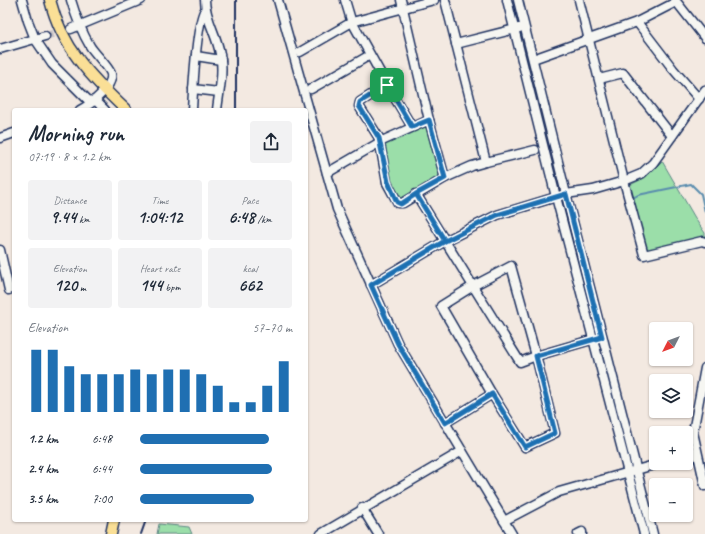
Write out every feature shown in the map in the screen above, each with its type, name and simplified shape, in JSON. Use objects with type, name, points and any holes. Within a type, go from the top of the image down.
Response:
[{"type":"main road","points":[[50,0],[58,25],[76,57],[89,74],[124,108]]},
{"type":"main road","points":[[111,534],[114,522]]},
{"type":"street","points":[[22,0],[28,21],[41,50],[56,69],[88,100],[97,102],[103,108]]},
{"type":"street","points":[[71,0],[75,27],[96,56],[111,73],[110,84],[93,101],[83,108]]},
{"type":"street","points":[[75,27],[141,0]]},
{"type":"street","points":[[205,0],[205,10],[218,42],[221,60],[217,108]]},
{"type":"street","points":[[278,0],[339,216],[398,344],[512,534]]},
{"type":"street","points":[[346,0],[352,22],[412,127]]},
{"type":"street","points":[[300,52],[352,22],[402,4],[434,0]]},
{"type":"street","points":[[445,0],[486,162]]},
{"type":"street","points":[[507,0],[556,197],[594,339],[653,534]]},
{"type":"street","points":[[518,0],[602,337],[633,470],[644,534]]},
{"type":"street","points":[[581,1],[589,40],[644,255],[702,241],[705,242]]},
{"type":"street","points":[[533,59],[637,22],[676,1],[705,38]]},
{"type":"street","points":[[402,4],[429,120],[445,178]]},
{"type":"street","points":[[192,108],[200,22],[205,10]]},
{"type":"street","points":[[637,22],[673,69],[699,99]]},
{"type":"street","points":[[456,44],[525,26]]},
{"type":"street","points":[[1,47],[45,36]]},
{"type":"street","points":[[311,89],[370,55]]},
{"type":"street","points":[[196,56],[221,60]]},
{"type":"street","points":[[599,79],[623,73],[672,136]]},
{"type":"street","points":[[387,85],[360,102],[359,106],[379,138],[388,182],[397,202],[401,204],[416,194],[458,172],[486,162],[535,150]]},
{"type":"street","points":[[193,89],[219,92]]},
{"type":"street","points":[[371,285],[445,241],[497,215],[566,194],[593,190],[635,178],[645,171],[658,156],[705,90]]},
{"type":"street","points":[[327,173],[380,142],[429,120]]},
{"type":"street","points":[[0,138],[12,134]]},
{"type":"street","points":[[416,194],[520,362],[602,337]]},
{"type":"street","points":[[0,250],[5,286]]},
{"type":"street","points":[[511,266],[536,356],[555,433],[525,447],[492,394],[441,306],[473,286],[511,266]]},
{"type":"street","points":[[705,368],[693,432],[705,486]]},
{"type":"street","points":[[445,423],[492,394]]},
{"type":"street","points":[[321,534],[362,508],[462,451]]},
{"type":"street","points":[[693,455],[698,454]]},
{"type":"street","points":[[504,521],[559,492],[649,466]]},
{"type":"street","points":[[362,508],[378,534]]},
{"type":"street","points":[[578,534],[582,532],[582,534]]},
{"type":"green space","points":[[425,124],[429,125],[442,174],[440,177],[401,200],[398,199],[390,181],[384,146],[386,143]]},
{"type":"green space","points":[[662,161],[705,233],[705,237],[646,252],[628,186],[646,177]]},
{"type":"green space","points":[[159,524],[189,527],[192,534],[157,534]]},
{"type":"waterway","points":[[631,199],[638,195],[691,184],[701,194],[705,212]]},
{"type":"tunnel","points":[[45,36],[71,29]]},
{"type":"railway","points":[[236,0],[236,108]]},
{"type":"railway","points":[[141,534],[145,522]]},
{"type":"route","points":[[387,85],[360,102],[359,106],[379,138],[388,182],[397,202],[401,204],[416,194],[445,241],[497,215],[566,194],[602,337],[536,356],[555,433],[525,447],[492,394],[445,423],[398,344],[371,285],[445,241],[416,194],[445,178],[429,120],[412,127],[387,85]]}]
